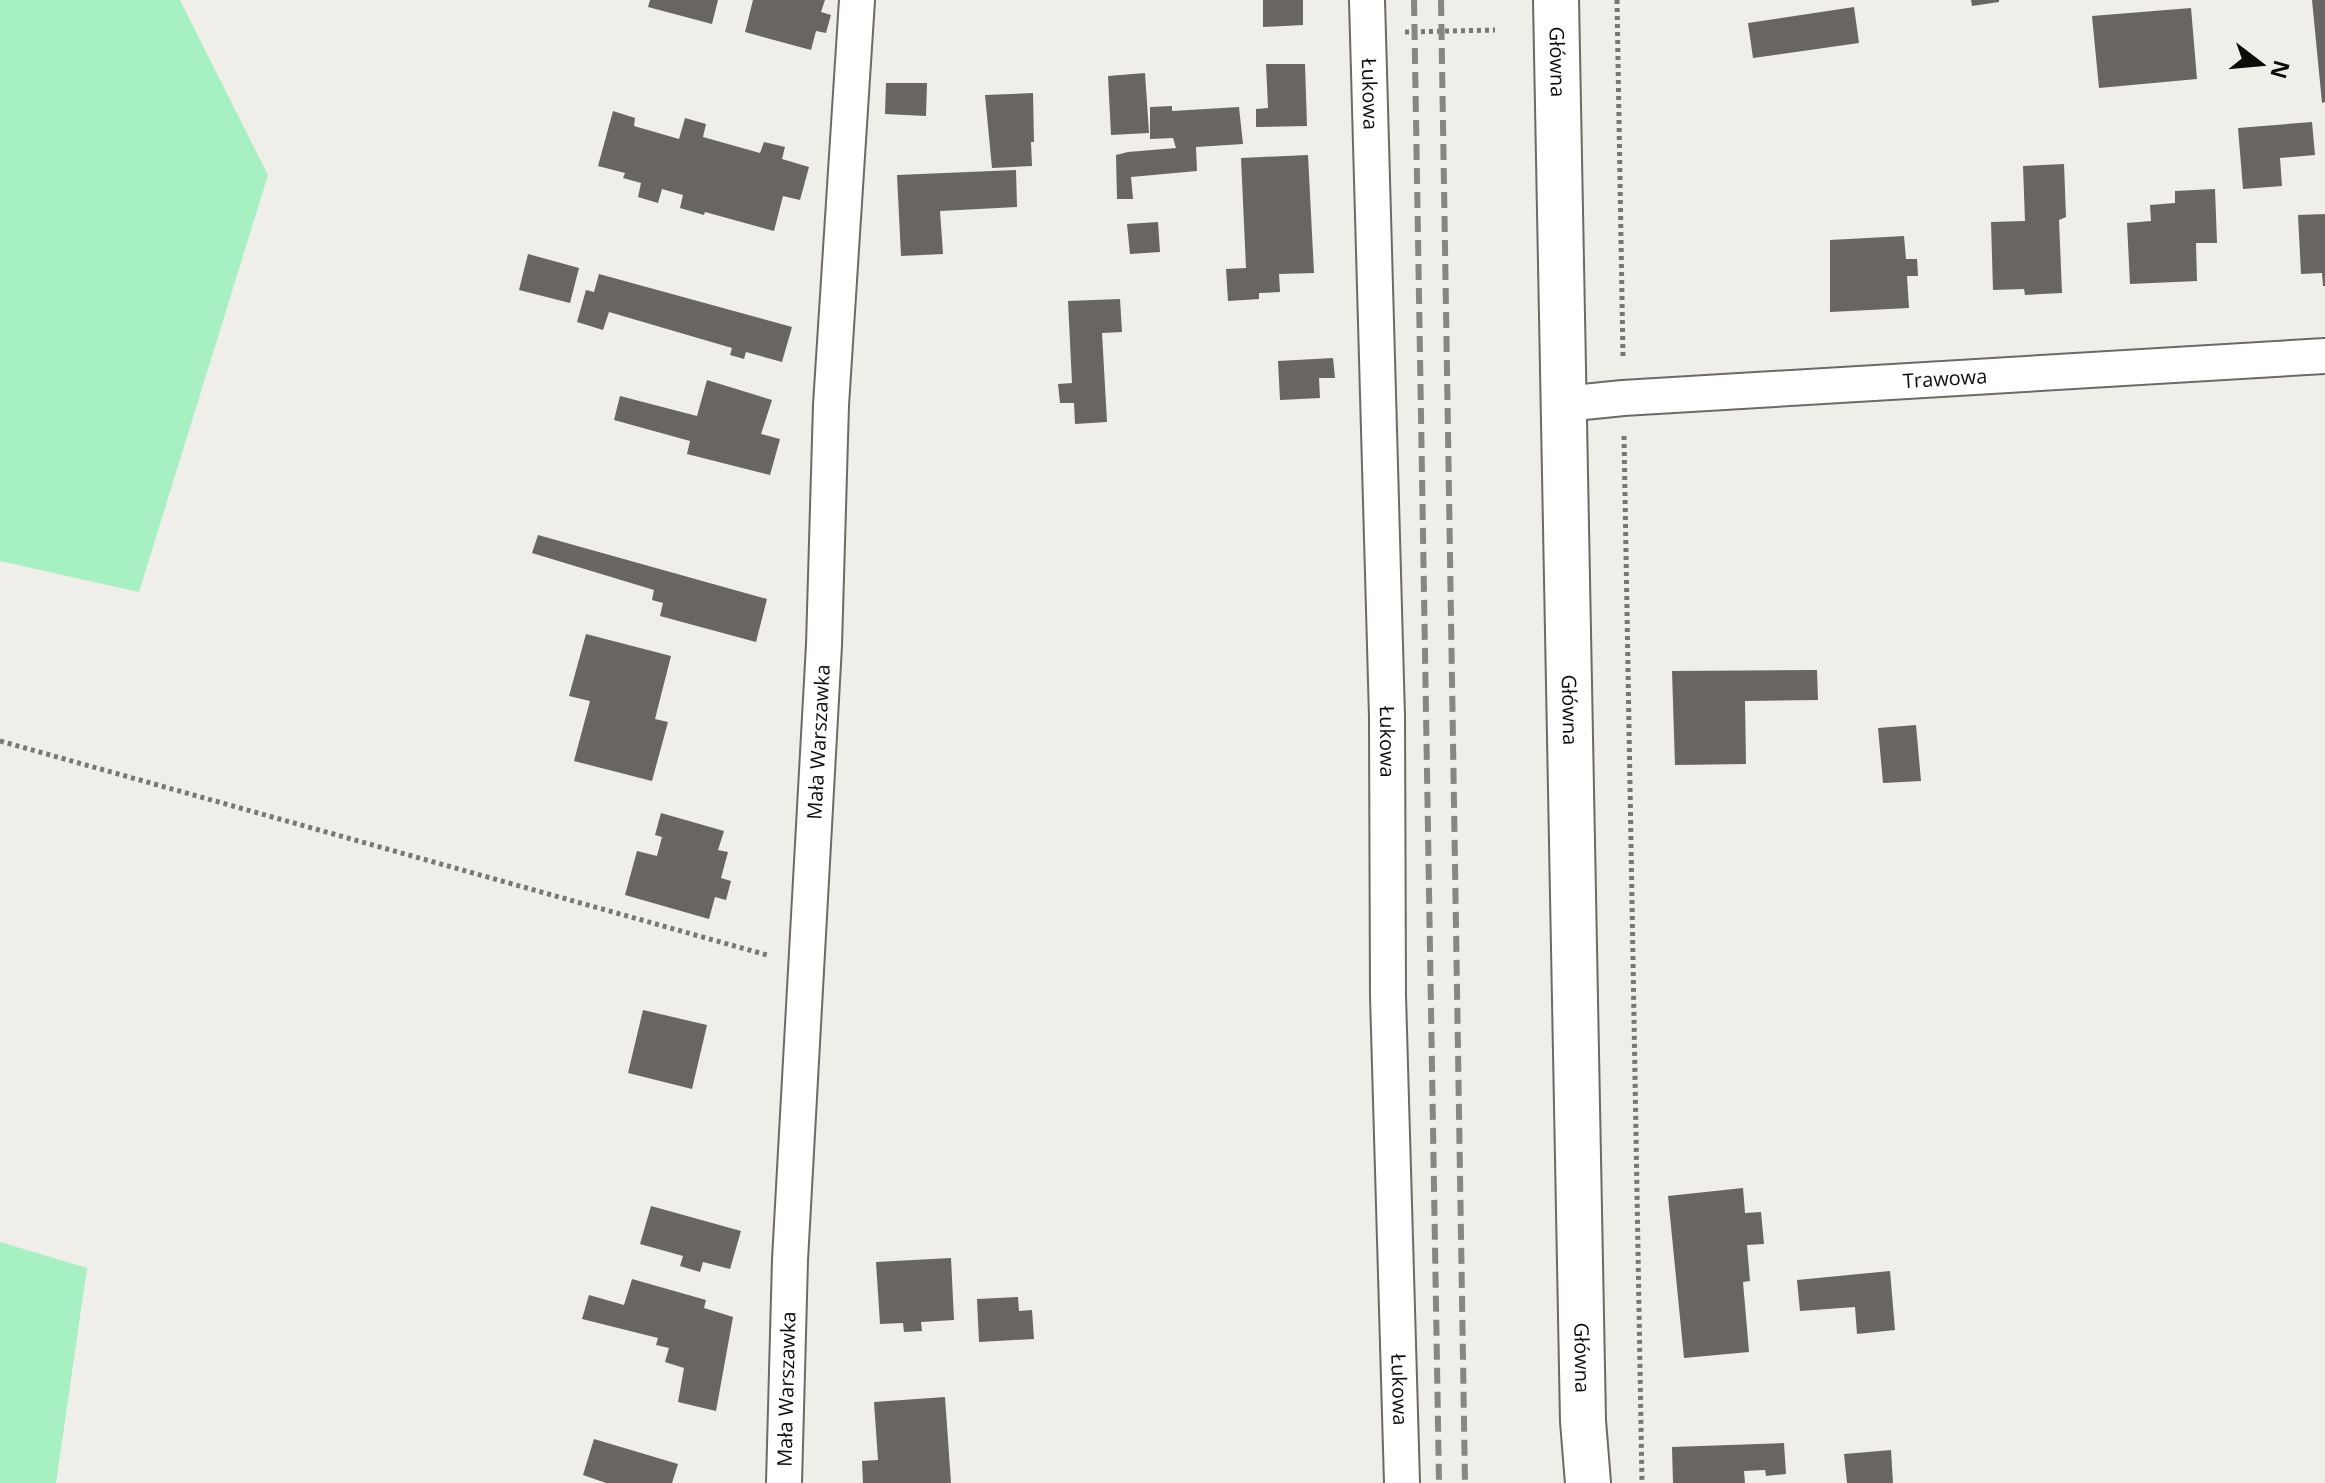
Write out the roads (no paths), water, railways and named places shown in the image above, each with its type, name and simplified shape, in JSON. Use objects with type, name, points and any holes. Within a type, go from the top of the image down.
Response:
[{"type":"main road","name":"Główna","points":[[1556,0],[1583,1421],[1588,1483]]},
{"type":"main road","name":"Główna","points":[[1578,1483],[1583,1421]]},
{"type":"street","name":"Mała Warszawka","points":[[784,1483],[790,1260],[824,645],[831,405],[857,0]]},
{"type":"street","name":"Łukowa","points":[[1368,17],[1387,717],[1388,996],[1402,1483]]},
{"type":"street","name":"Trawowa","points":[[1564,404],[2325,356]]},
{"type":"railway","points":[[1414,0],[1439,1483]]},
{"type":"railway","points":[[1441,0],[1465,1483]]}]
